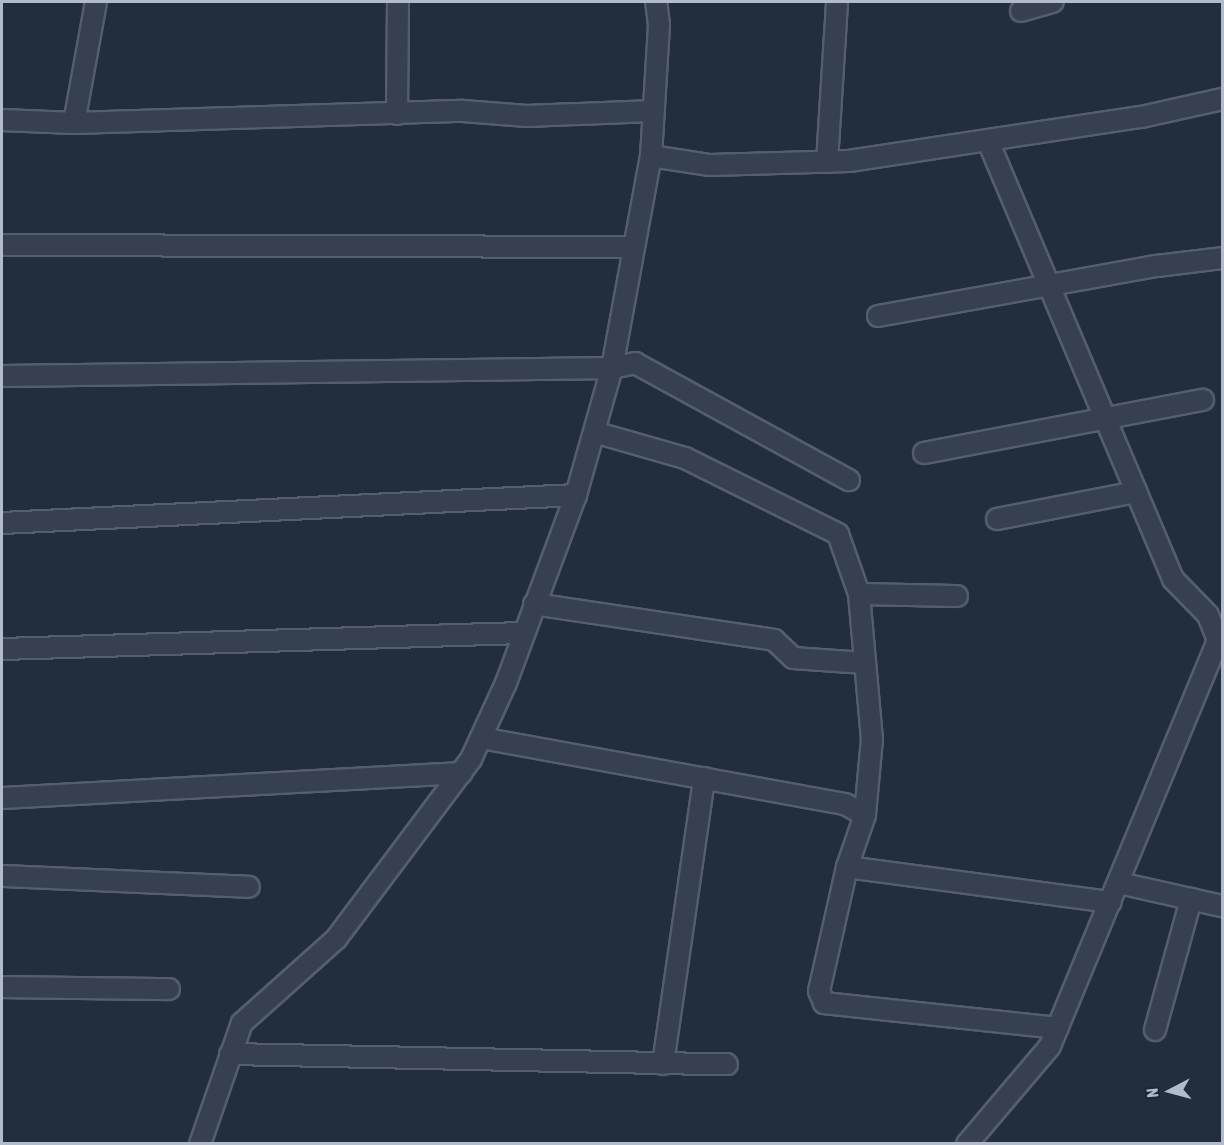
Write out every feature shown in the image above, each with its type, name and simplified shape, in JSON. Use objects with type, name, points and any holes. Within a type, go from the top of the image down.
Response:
[{"type":"street","points":[[74,123],[96,2]]},
{"type":"street","points":[[397,114],[398,2]]},
{"type":"street","points":[[200,1143],[242,1023],[336,939],[461,773],[481,738],[524,633],[576,495],[612,368],[651,156],[659,25],[656,2]]},
{"type":"street","points":[[827,162],[837,2]]},
{"type":"street","points":[[1021,11],[1053,2]]},
{"type":"street","points":[[651,156],[710,165],[827,162],[988,142],[1141,117],[1222,99]]},
{"type":"street","points":[[2,120],[74,123],[463,111],[527,116],[652,111]]},
{"type":"street","points":[[967,1143],[1050,1046],[1218,640],[1208,615],[1173,579],[988,142]]},
{"type":"street","points":[[2,245],[633,247]]},
{"type":"street","points":[[878,316],[1222,258]]},
{"type":"street","points":[[2,376],[612,368],[635,363],[849,480]]},
{"type":"street","points":[[924,453],[1203,400]]},
{"type":"street","points":[[594,432],[685,458],[838,534],[859,594],[872,739],[865,815],[847,867],[819,991],[824,1003],[1058,1028]]},
{"type":"street","points":[[997,519],[1136,492]]},
{"type":"street","points":[[2,523],[576,495]]},
{"type":"street","points":[[859,594],[957,596]]},
{"type":"street","points":[[534,604],[774,640],[793,658],[865,663]]},
{"type":"street","points":[[2,649],[524,633]]},
{"type":"street","points":[[481,738],[845,804],[865,815]]},
{"type":"street","points":[[2,798],[461,773]]},
{"type":"street","points":[[663,1065],[705,778]]},
{"type":"street","points":[[847,867],[1111,902]]},
{"type":"street","points":[[2,876],[249,887]]},
{"type":"street","points":[[1119,883],[1222,906]]},
{"type":"street","points":[[1155,1030],[1191,898]]},
{"type":"street","points":[[2,987],[169,989]]},
{"type":"street","points":[[230,1054],[663,1065],[727,1064]]}]
